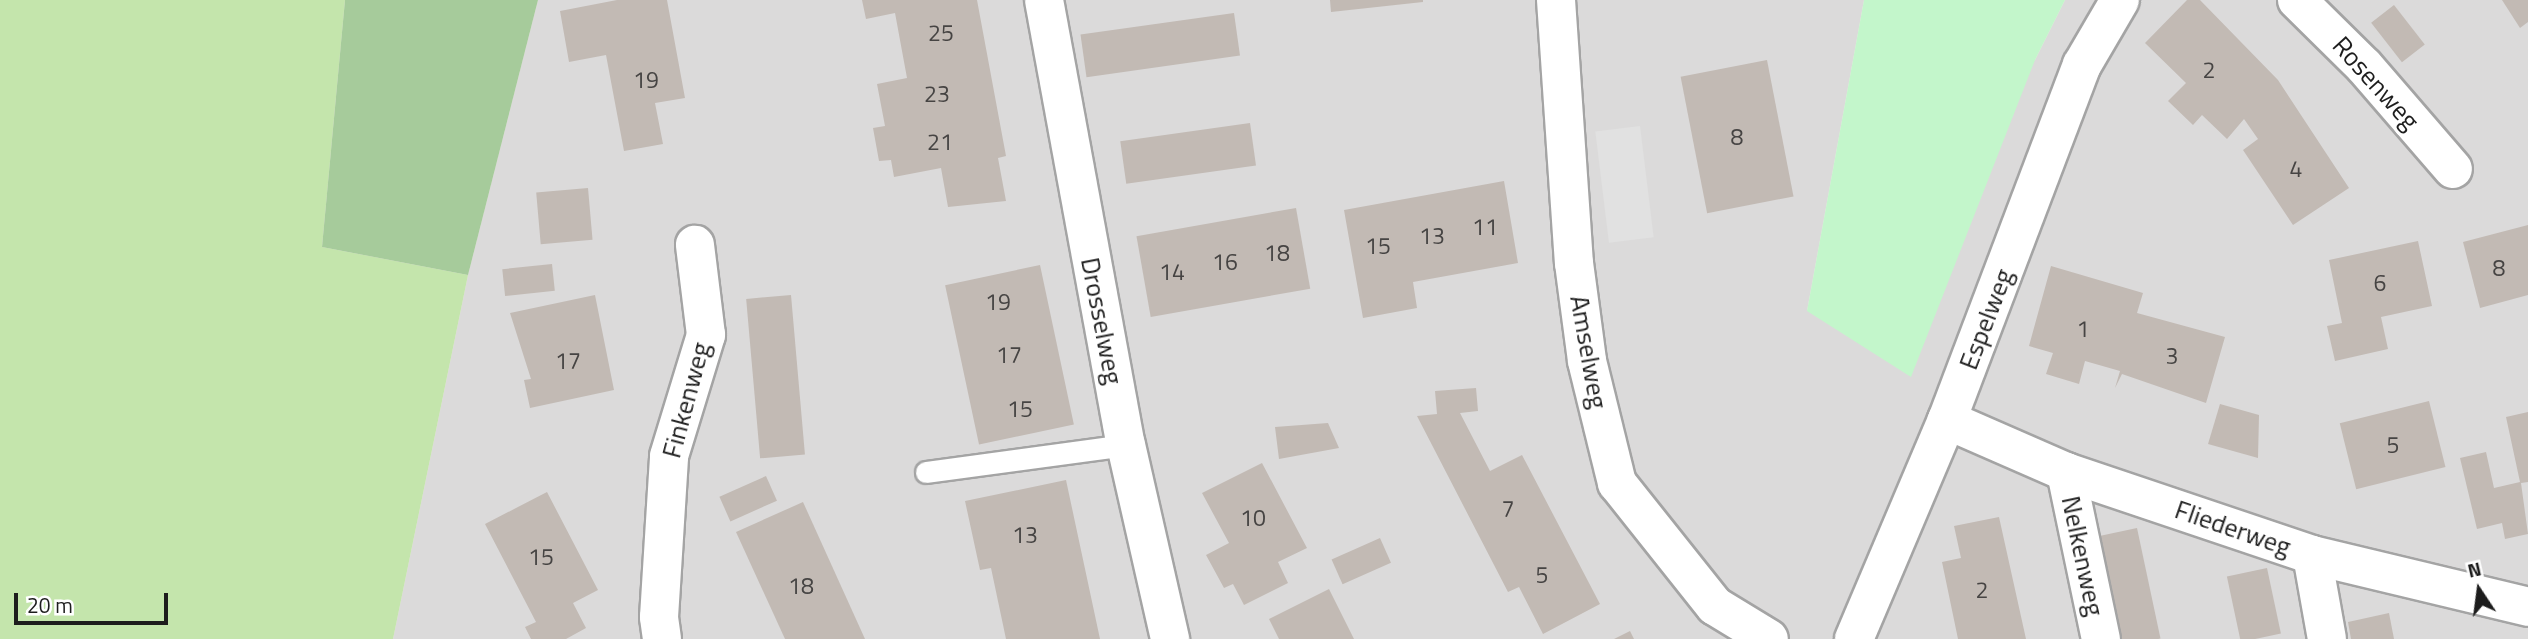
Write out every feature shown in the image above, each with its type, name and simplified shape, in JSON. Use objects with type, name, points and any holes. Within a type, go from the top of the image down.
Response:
[{"type":"street","name":"Drosselweg","points":[[1044,0],[1126,445],[1170,639]]},
{"type":"street","name":"Amselweg","points":[[1556,0],[1574,263],[1587,361],[1617,483],[1715,606],[1769,639]]},
{"type":"street","name":"Espelweg","points":[[1854,639],[1947,420],[2082,65],[2120,0]]},
{"type":"street","name":"Rosenweg","points":[[2297,0],[2364,66],[2453,169]]},
{"type":"street","name":"Finkenweg","points":[[662,639],[659,617],[668,456],[706,335],[695,245]]},
{"type":"street","name":"Fliederweg","points":[[1947,420],[2066,472],[2312,555],[2528,607]]},
{"type":"street","name":"Nelkenweg","points":[[2066,472],[2101,639]]},
{"type":"street","points":[[2312,555],[2327,639]]},
{"type":"lane","points":[[926,472],[1126,445]]},
{"type":"shaded area","points":[[538,0],[1864,0],[1807,311],[2035,60],[2065,0],[2528,0],[2528,639],[393,639],[468,275]]},
{"type":"shaded area","points":[[1640,126],[1654,237],[1609,243],[1595,131]]},
{"type":"green space","points":[[0,0],[345,0],[322,247],[468,275],[393,639],[0,639]]},
{"type":"green space","points":[[345,0],[538,0],[468,275],[322,247]]},
{"type":"green space","points":[[1864,0],[2065,0],[2035,60],[1911,377],[1807,311]]},
{"type":"building","points":[[617,0],[667,0],[685,98],[655,103],[663,144],[624,151],[606,55],[569,62],[560,11]]},
{"type":"building","points":[[862,0],[977,0],[1006,156],[998,158],[1006,201],[948,207],[941,168],[894,177],[891,160],[879,161],[873,128],[885,126],[877,84],[907,78],[895,13],[866,19]]},
{"type":"building","points":[[1330,0],[1423,0],[1423,2],[1331,12]]},
{"type":"building","points":[[2187,0],[2200,0],[2278,80],[2349,188],[2293,225],[2243,150],[2258,139],[2244,119],[2227,139],[2202,115],[2193,125],[2168,101],[2186,83],[2145,43]]},
{"type":"building","points":[[2502,0],[2528,0],[2528,22],[2520,28]]},
{"type":"building","points":[[2394,5],[2425,44],[2402,62],[2371,23]]},
{"type":"building","points":[[1234,13],[1240,56],[1086,77],[1081,35]]},
{"type":"building","points":[[1767,60],[1794,196],[1707,213],[1681,77]]},
{"type":"building","points":[[1250,123],[1256,166],[1126,184],[1120,141]]},
{"type":"building","points":[[1504,181],[1518,263],[1413,282],[1417,308],[1363,318],[1344,210]]},
{"type":"building","points":[[588,188],[593,240],[541,244],[536,193]]},
{"type":"building","points":[[1296,208],[1310,289],[1151,317],[1136,236]]},
{"type":"building","points":[[2528,225],[2528,295],[2480,308],[2463,242]]},
{"type":"building","points":[[2418,241],[2432,306],[2381,317],[2388,349],[2335,361],[2327,326],[2342,323],[2329,260]]},
{"type":"building","points":[[552,264],[555,291],[505,296],[502,269]]},
{"type":"building","points":[[1040,265],[1074,424],[979,445],[945,285]]},
{"type":"building","points":[[2051,266],[2143,293],[2137,313],[2225,337],[2206,403],[2122,374],[2115,388],[2120,371],[2085,361],[2079,384],[2046,374],[2053,353],[2029,346]]},
{"type":"building","points":[[595,295],[614,390],[530,408],[524,380],[531,379],[510,313]]},
{"type":"building","points":[[791,295],[805,454],[760,458],[746,299]]},
{"type":"building","points":[[1476,388],[1478,411],[1460,413],[1490,471],[1522,455],[1600,604],[1543,634],[1519,587],[1508,592],[1417,416],[1437,414],[1435,391]]},
{"type":"building","points":[[2429,401],[2445,467],[2356,489],[2340,423]]},
{"type":"building","points":[[2220,404],[2259,415],[2258,458],[2208,444]]},
{"type":"building","points":[[2528,412],[2528,482],[2521,483],[2528,534],[2505,539],[2502,523],[2477,529],[2460,458],[2486,452],[2494,488],[2520,482],[2506,417]]},
{"type":"building","points":[[1328,423],[1339,448],[1279,459],[1275,427]]},
{"type":"building","points":[[1262,463],[1307,548],[1278,562],[1288,583],[1244,605],[1233,584],[1224,588],[1206,555],[1229,543],[1202,493]]},
{"type":"building","points":[[766,476],[777,501],[730,521],[719,497]]},
{"type":"building","points":[[1066,480],[1100,639],[1006,639],[991,568],[980,570],[965,501]]},
{"type":"building","points":[[547,492],[598,590],[573,603],[586,628],[566,639],[531,639],[525,627],[536,622],[485,524]]},
{"type":"building","points":[[803,502],[865,639],[785,639],[736,532]]},
{"type":"building","points":[[1999,517],[2026,639],[1958,639],[1942,562],[1961,558],[1954,526]]},
{"type":"building","points":[[2137,528],[2160,639],[2118,639],[2096,537]]},
{"type":"building","points":[[1380,538],[1391,563],[1343,584],[1332,560]]},
{"type":"building","points":[[2267,568],[2281,634],[2240,639],[2227,577]]},
{"type":"building","points":[[1329,589],[1354,639],[1279,639],[1269,619]]},
{"type":"building","points":[[2389,613],[2394,639],[2351,639],[2348,622]]},
{"type":"building","points":[[1630,631],[1634,639],[1614,639]]}]
